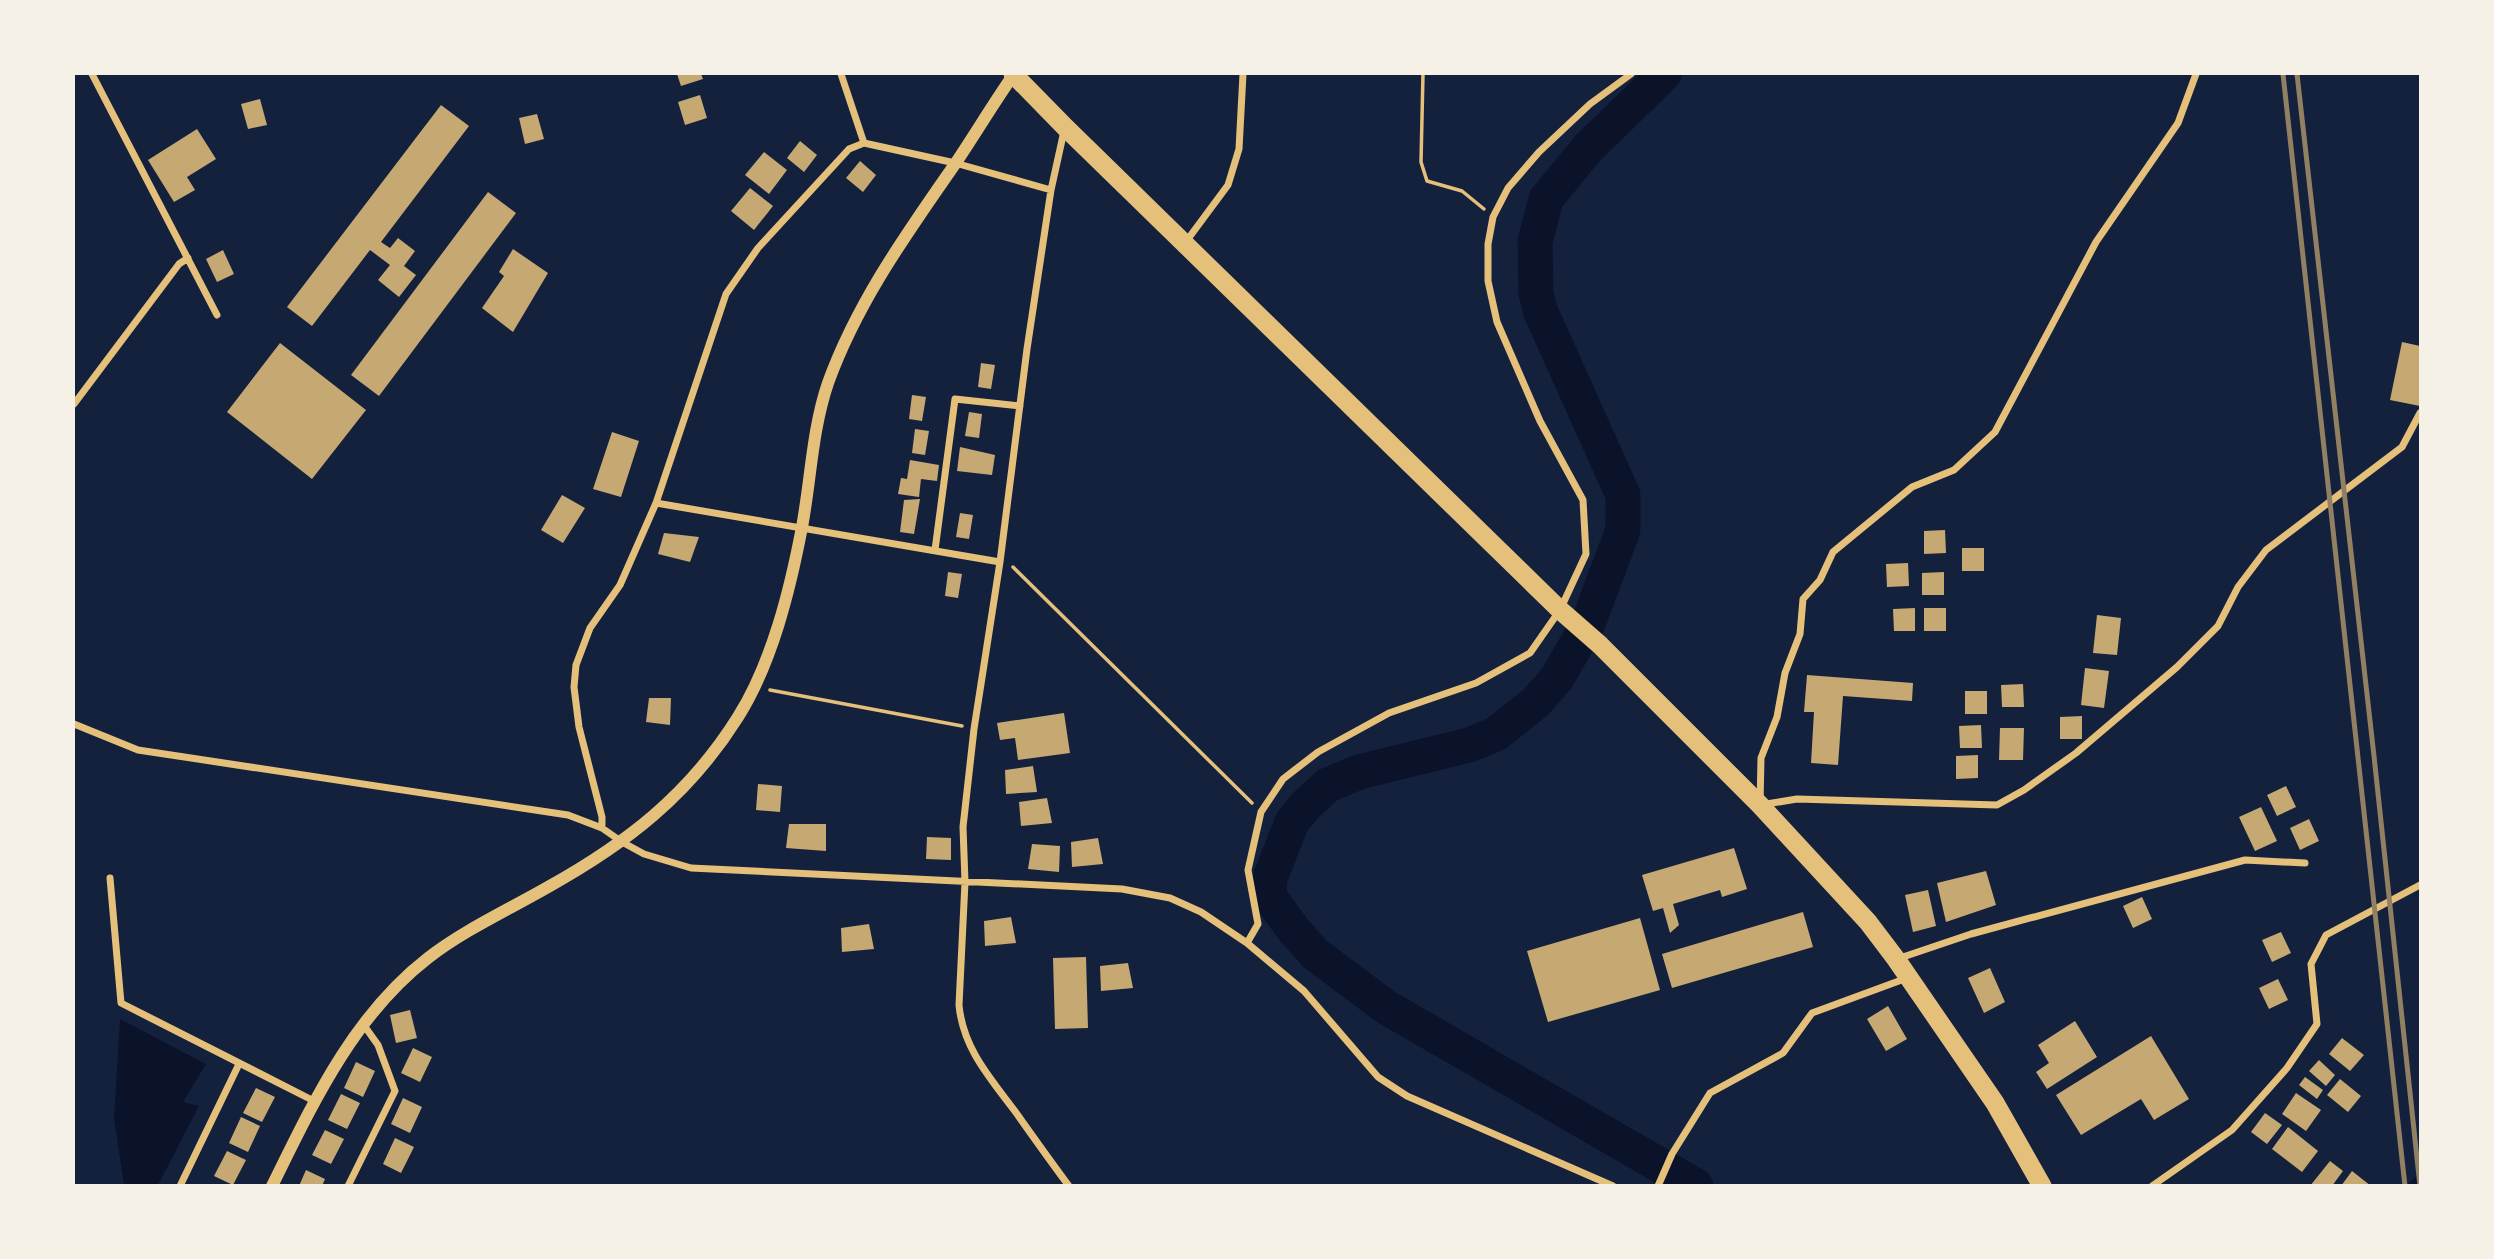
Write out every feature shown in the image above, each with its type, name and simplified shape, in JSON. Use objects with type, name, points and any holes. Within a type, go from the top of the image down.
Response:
[{"type":"highway","points":[[1013,74],[1566,615],[1600,645],[1760,805],[1868,922],[1896,959],[1995,1103],[2042,1185]]},
{"type":"street","points":[[92,74],[217,315]]},
{"type":"street","points":[[841,74],[864,143]]},
{"type":"street","points":[[272,1185],[314,1101],[362,1024],[428,958],[622,842],[672,801],[710,758],[739,716],[768,657],[802,527],[812,447],[827,386],[855,319],[894,251],[1013,74]]},
{"type":"street","points":[[1185,244],[1228,185],[1239,149],[1243,74]]},
{"type":"street","points":[[1247,943],[1258,924],[1248,870],[1261,812],[1283,779],[1318,752],[1389,713],[1476,682],[1530,653],[1566,615],[1586,554],[1583,500],[1540,421],[1497,322],[1488,281],[1488,244],[1493,217],[1508,188],[1539,152],[1590,104],[1631,74]]},
{"type":"street","points":[[2196,74],[2178,123],[2096,242],[1995,432],[1954,470],[1912,487],[1833,552],[1820,580],[1803,599],[1800,634],[1785,673],[1777,717],[1761,758],[1760,805],[1797,799],[1997,805],[2024,790],[2076,753],[2177,667],[2218,626],[2238,587],[2266,550],[2402,447],[2420,413]]},
{"type":"street","points":[[1065,127],[1051,190],[1000,562],[974,729],[963,827],[965,882],[959,1005],[961,1024],[970,1048],[1069,1185]]},
{"type":"street","points":[[602,828],[602,817],[579,727],[574,687],[576,665],[590,628],[620,585],[656,503],[726,294],[758,248],[849,149],[864,143],[955,163],[1051,190]]},
{"type":"street","points":[[74,404],[179,264],[188,258]]},
{"type":"street","points":[[935,550],[955,399],[1020,406]]},
{"type":"street","points":[[656,503],[1000,562]]},
{"type":"street","points":[[74,724],[138,750],[568,815],[602,828],[645,854],[691,868],[1122,889],[1170,898],[1201,912],[1247,943],[1304,991],[1378,1077],[1407,1096],[1613,1185]]},
{"type":"street","points":[[1896,959],[1971,934],[2245,860],[2305,863]]},
{"type":"street","points":[[110,878],[121,1003],[314,1101]]},
{"type":"street","points":[[2152,1185],[2232,1130],[2287,1068],[2317,1024],[2311,964],[2326,935],[2420,885]]},
{"type":"street","points":[[1658,1185],[1672,1154],[1710,1093],[1783,1052],[1812,1013],[1908,978]]},
{"type":"street","points":[[348,1185],[395,1091],[378,1045],[362,1024]]},
{"type":"street","points":[[180,1185],[239,1064]]},
{"type":"path","points":[[1423,74],[1421,162],[1427,181],[1462,191],[1493,217]]},
{"type":"path","points":[[1000,562],[1011,565],[1261,812]]},
{"type":"path","points":[[755,685],[974,729]]},
{"type":"water","points":[[120,1019],[206,1064],[183,1102],[199,1106],[158,1185],[124,1185],[114,1118]]},
{"type":"building","points":[[677,74],[701,74],[703,79],[681,86]]},
{"type":"building","points":[[700,95],[707,118],[685,125],[678,102]]},
{"type":"building","points":[[260,99],[267,125],[248,129],[241,104]]},
{"type":"building","points":[[441,105],[469,126],[381,242],[390,248],[398,238],[415,251],[404,266],[416,275],[399,297],[378,280],[390,265],[370,250],[312,326],[287,307]]},
{"type":"building","points":[[537,114],[544,139],[525,144],[519,118]]},
{"type":"building","points":[[197,129],[216,159],[187,177],[195,190],[174,202],[148,160]]},
{"type":"building","points":[[800,141],[817,155],[804,172],[787,158]]},
{"type":"building","points":[[764,152],[787,170],[769,194],[745,175]]},
{"type":"building","points":[[860,161],[876,175],[863,192],[846,178]]},
{"type":"building","points":[[750,188],[773,206],[754,230],[731,211]]},
{"type":"building","points":[[488,192],[516,213],[379,396],[351,375]]},
{"type":"building","points":[[513,249],[548,273],[513,332],[482,308],[504,276],[499,272]]},
{"type":"building","points":[[223,250],[234,274],[217,282],[206,259]]},
{"type":"building","points":[[2402,342],[2420,346],[2420,406],[2390,400]]},
{"type":"building","points":[[280,343],[366,410],[312,479],[227,412]]},
{"type":"building","points":[[981,363],[995,365],[991,389],[978,387]]},
{"type":"building","points":[[912,395],[926,397],[922,421],[909,419]]},
{"type":"building","points":[[969,412],[982,414],[979,438],[965,436]]},
{"type":"building","points":[[915,429],[929,431],[925,455],[912,453]]},
{"type":"building","points":[[612,432],[639,441],[621,497],[593,489]]},
{"type":"building","points":[[960,447],[995,455],[992,475],[957,471]]},
{"type":"building","points":[[910,460],[939,465],[937,481],[921,479],[919,497],[898,494],[901,478],[907,479]]},
{"type":"building","points":[[562,495],[585,508],[563,543],[541,530]]},
{"type":"building","points":[[920,499],[914,534],[900,532],[904,500]]},
{"type":"building","points":[[960,513],[973,515],[969,539],[956,537]]},
{"type":"building","points":[[1945,530],[1946,553],[1924,554],[1924,531]]},
{"type":"building","points":[[664,533],[699,537],[690,562],[658,554]]},
{"type":"building","points":[[1962,548],[1984,548],[1984,571],[1962,571]]},
{"type":"building","points":[[1908,563],[1909,586],[1887,587],[1886,564]]},
{"type":"building","points":[[948,572],[962,574],[958,598],[945,596]]},
{"type":"building","points":[[1944,572],[1944,595],[1922,595],[1922,573]]},
{"type":"building","points":[[1915,608],[1915,631],[1894,631],[1893,609]]},
{"type":"building","points":[[1924,608],[1946,608],[1946,631],[1924,631]]},
{"type":"building","points":[[2097,615],[2121,618],[2117,655],[2093,653]]},
{"type":"building","points":[[2085,668],[2109,671],[2104,708],[2081,705]]},
{"type":"building","points":[[1807,675],[1913,683],[1912,701],[1843,696],[1838,765],[1811,763],[1814,712],[1804,712]]},
{"type":"building","points":[[2023,684],[2024,707],[2002,707],[2001,685]]},
{"type":"building","points":[[1965,691],[1987,691],[1987,714],[1965,714]]},
{"type":"building","points":[[649,698],[671,698],[670,725],[646,722]]},
{"type":"building","points":[[1064,713],[1070,753],[1018,760],[1015,738],[1000,740],[997,723]]},
{"type":"building","points":[[2082,716],[2082,739],[2060,739],[2060,717]]},
{"type":"building","points":[[1981,725],[1982,748],[1960,748],[1959,726]]},
{"type":"building","points":[[2000,728],[2024,728],[2023,760],[1999,760]]},
{"type":"building","points":[[1978,755],[1978,778],[1956,779],[1956,756]]},
{"type":"building","points":[[1033,766],[1037,792],[1006,794],[1005,770]]},
{"type":"building","points":[[758,784],[782,786],[780,812],[756,810]]},
{"type":"building","points":[[2286,786],[2296,807],[2277,816],[2267,795]]},
{"type":"building","points":[[1047,798],[1052,823],[1021,826],[1019,802]]},
{"type":"building","points":[[2261,807],[2277,841],[2255,851],[2239,817]]},
{"type":"building","points":[[2309,819],[2319,841],[2300,850],[2290,828]]},
{"type":"building","points":[[789,824],[826,824],[826,851],[786,848]]},
{"type":"building","points":[[927,837],[951,838],[951,860],[926,859]]},
{"type":"building","points":[[1098,838],[1103,864],[1072,867],[1071,842]]},
{"type":"building","points":[[1032,844],[1060,846],[1059,872],[1028,869]]},
{"type":"building","points":[[1734,848],[1747,889],[1722,897],[1720,890],[1673,904],[1679,925],[1670,933],[1663,908],[1653,911],[1642,875]]},
{"type":"building","points":[[1986,871],[1996,905],[1946,922],[1937,883]]},
{"type":"building","points":[[1928,890],[1936,926],[1913,932],[1905,895]]},
{"type":"building","points":[[2142,897],[2152,919],[2133,928],[2123,906]]},
{"type":"building","points":[[1803,912],[1813,947],[1672,988],[1662,954]]},
{"type":"building","points":[[1011,917],[1016,943],[985,946],[984,921]]},
{"type":"building","points":[[1640,918],[1660,990],[1548,1022],[1527,951]]},
{"type":"building","points":[[869,924],[874,949],[842,952],[841,928]]},
{"type":"building","points":[[2281,932],[2291,953],[2272,962],[2262,940]]},
{"type":"building","points":[[1086,957],[1088,1028],[1055,1029],[1053,958]]},
{"type":"building","points":[[1128,963],[1133,988],[1101,991],[1100,966]]},
{"type":"building","points":[[1990,968],[2005,1002],[1984,1013],[1968,978]]},
{"type":"building","points":[[2278,979],[2288,1000],[2269,1009],[2259,988]]},
{"type":"building","points":[[1888,1006],[1907,1039],[1886,1051],[1867,1019]]},
{"type":"building","points":[[410,1010],[417,1038],[396,1043],[390,1015]]},
{"type":"building","points":[[2075,1021],[2097,1057],[2047,1089],[2036,1072],[2049,1063],[2038,1045]]},
{"type":"building","points":[[2151,1036],[2189,1099],[2154,1120],[2141,1099],[2081,1135],[2056,1095]]},
{"type":"building","points":[[2342,1038],[2364,1055],[2350,1071],[2329,1054]]},
{"type":"building","points":[[413,1048],[432,1057],[420,1082],[401,1073]]},
{"type":"building","points":[[2319,1060],[2335,1075],[2326,1086],[2309,1071]]},
{"type":"building","points":[[356,1062],[375,1071],[363,1097],[344,1088]]},
{"type":"building","points":[[2305,1077],[2323,1090],[2317,1099],[2299,1085]]},
{"type":"building","points":[[2340,1079],[2361,1096],[2348,1112],[2327,1095]]},
{"type":"building","points":[[256,1088],[275,1097],[262,1122],[243,1113]]},
{"type":"building","points":[[2296,1093],[2321,1110],[2306,1131],[2282,1114]]},
{"type":"building","points":[[341,1094],[360,1103],[347,1129],[328,1120]]},
{"type":"building","points":[[403,1098],[422,1107],[410,1133],[391,1124]]},
{"type":"building","points":[[2265,1113],[2282,1125],[2267,1144],[2251,1132]]},
{"type":"building","points":[[241,1117],[260,1126],[248,1152],[229,1143]]},
{"type":"building","points":[[2288,1127],[2318,1151],[2302,1172],[2272,1149]]},
{"type":"building","points":[[325,1130],[344,1139],[331,1164],[312,1155]]},
{"type":"building","points":[[395,1138],[414,1147],[401,1173],[383,1164]]},
{"type":"building","points":[[227,1151],[246,1160],[233,1185],[214,1176]]},
{"type":"building","points":[[2330,1161],[2343,1171],[2332,1186],[2310,1186]]},
{"type":"building","points":[[306,1170],[325,1179],[322,1186],[299,1186]]},
{"type":"building","points":[[2352,1171],[2371,1186],[2341,1186]]},
{"type":"waterway","points":[[1664,74],[1587,149],[1546,199],[1535,242],[1536,293],[1540,310],[1623,495],[1623,530],[1587,626],[1557,678],[1536,702],[1496,734],[1469,745],[1359,772],[1328,785],[1292,822],[1270,878],[1269,896],[1315,954],[1386,1007],[1696,1186]]},
{"type":"waterway","points":[[2410,1186],[2420,1177]]},
{"type":"railway","points":[[2283,74],[2405,1186]]},
{"type":"railway","points":[[2297,74],[2420,1186]]}]
